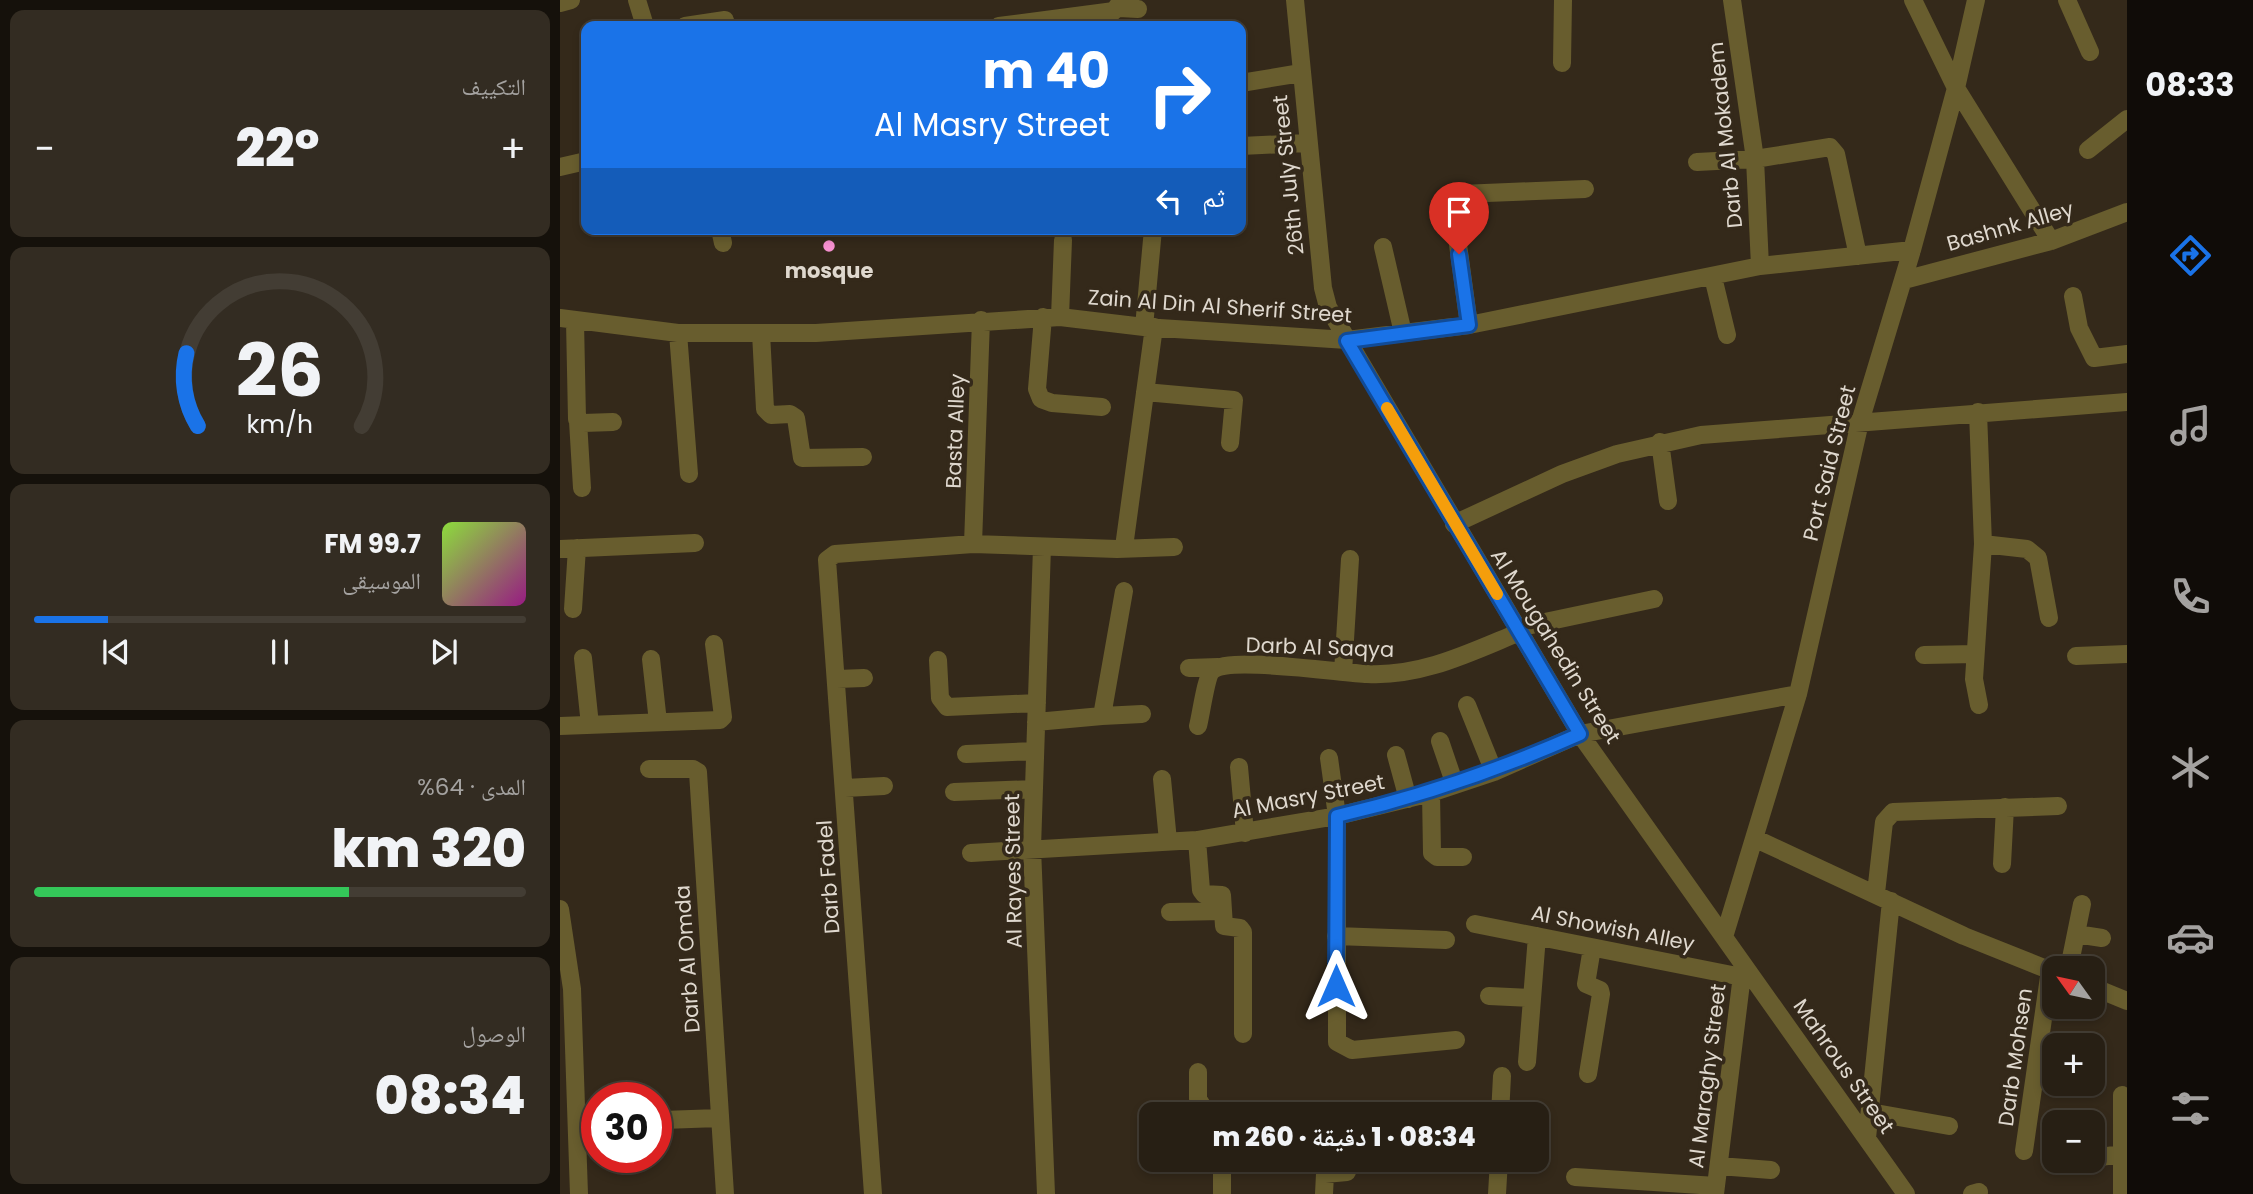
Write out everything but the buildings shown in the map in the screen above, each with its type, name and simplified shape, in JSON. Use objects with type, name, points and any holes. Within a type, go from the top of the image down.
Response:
[{"type":"street","points":[[560,3],[571,0]]},
{"type":"street","points":[[637,0],[643,21]]},
{"type":"street","name":"26th July Street","points":[[1295,0],[1323,288],[1328,307],[1347,341]]},
{"type":"street","points":[[1562,63],[1563,0]]},
{"type":"street","name":"Darb Al Mokadem","points":[[1732,0],[1755,159],[1760,266]]},
{"type":"street","points":[[1913,0],[1956,88],[2052,241]]},
{"type":"street","name":"Port Said Street","points":[[1724,937],[1798,694],[1860,422],[1904,280],[1956,88],[1976,0]]},
{"type":"street","points":[[2067,0],[2091,52]]},
{"type":"street","points":[[1038,21],[1114,11],[1127,6]]},
{"type":"street","points":[[718,21],[725,20]]},
{"type":"street","points":[[1246,82],[1301,73]]},
{"type":"street","points":[[2088,150],[2127,119]]},
{"type":"street","points":[[1246,146],[1307,143]]},
{"type":"street","points":[[1697,162],[1755,159],[1825,146],[1834,149],[1858,256]]},
{"type":"street","points":[[560,167],[581,162]]},
{"type":"street","points":[[1469,325],[1453,208],[1457,197],[1461,194],[1585,189]]},
{"type":"street","name":"Bashnk Alley","points":[[1904,280],[2052,241],[2127,212]]},
{"type":"street","points":[[1117,549],[1124,547],[1126,540],[1145,393],[1153,235]]},
{"type":"street","points":[[1063,240],[1037,389],[1041,398],[1052,403],[1102,407]]},
{"type":"street","points":[[1383,247],[1403,333]]},
{"type":"street","name":"Zain Al Din Al Sherif Street","points":[[568,319],[678,333],[816,333],[1051,317],[1347,341],[1469,325],[1760,266],[1912,250]]},
{"type":"street","points":[[1713,277],[1727,335]]},
{"type":"street","points":[[2073,296],[2079,328],[2094,358],[2127,354]]},
{"type":"street","points":[[568,319],[579,421],[582,488]]},
{"type":"street","name":"Basta Alley","points":[[973,544],[982,320]]},
{"type":"street","points":[[678,333],[689,474]]},
{"type":"street","points":[[761,333],[765,409],[771,415],[790,414],[796,418],[802,458],[863,457]]},
{"type":"street","name":"Al Mougahedin Street","points":[[1347,341],[1580,734],[1724,937],[1743,971]]},
{"type":"street","points":[[1145,393],[1234,400],[1230,443]]},
{"type":"street","points":[[1454,524],[1562,474],[1660,442],[1743,430],[2127,402]]},
{"type":"street","points":[[1978,412],[1983,544],[1974,679],[1979,705]]},
{"type":"street","points":[[579,421],[613,422]]},
{"type":"street","points":[[1660,442],[1668,501]]},
{"type":"street","points":[[573,609],[568,548],[695,543]]},
{"type":"street","points":[[973,544],[1117,549],[1174,547]]},
{"type":"street","name":"Darb Fadel","points":[[873,1194],[827,563],[835,554],[973,544]]},
{"type":"street","points":[[1983,544],[2028,550],[2038,558],[2049,618]]},
{"type":"street","name":"Al Rayes Street","points":[[1042,547],[1032,848],[1046,1194]]},
{"type":"street","points":[[1343,672],[1350,559]]},
{"type":"street","points":[[1102,716],[1124,591]]},
{"type":"street","name":"Darb Al Saqya","points":[[1198,726],[1209,675],[1218,667],[1271,666],[1395,674],[1423,669],[1519,630],[1654,599]]},
{"type":"street","points":[[560,726],[722,719],[714,645]]},
{"type":"street","points":[[1924,655],[1975,654]]},
{"type":"street","points":[[2076,656],[2127,654]]},
{"type":"street","points":[[583,658],[590,725]]},
{"type":"street","points":[[651,659],[658,722]]},
{"type":"street","points":[[938,660],[940,698],[947,707],[1037,703]]},
{"type":"street","points":[[1189,668],[1218,667]]},
{"type":"street","points":[[837,679],[863,678]]},
{"type":"street","name":"Al Masry Street","points":[[971,853],[1197,840],[1337,816],[1431,793],[1494,772],[1580,734],[1798,694]]},
{"type":"street","points":[[1467,705],[1494,772]]},
{"type":"street","points":[[1036,722],[1142,713]]},
{"type":"street","points":[[1440,741],[1455,785]]},
{"type":"street","points":[[966,754],[1035,751]]},
{"type":"street","points":[[1396,755],[1408,799]]},
{"type":"street","points":[[1329,758],[1337,816],[1335,1037],[1341,1047],[1352,1050],[1456,1040]]},
{"type":"street","points":[[1239,767],[1245,833]]},
{"type":"street","name":"Darb Al Omda","points":[[649,769],[693,769],[698,772],[724,1194]]},
{"type":"street","points":[[1162,779],[1168,841]]},
{"type":"street","points":[[845,788],[884,786]]},
{"type":"street","points":[[954,792],[1034,789]]},
{"type":"street","points":[[1431,793],[1432,853],[1437,857],[1463,857]]},
{"type":"street","points":[[1867,1138],[1884,897],[1884,822],[1893,812],[2058,806]]},
{"type":"street","points":[[2002,864],[2005,807]]},
{"type":"street","points":[[1756,839],[1964,936],[2042,967]]},
{"type":"street","points":[[1197,840],[1201,890],[1204,894],[1222,895],[1224,926],[1240,928],[1243,932],[1243,1034]]},
{"type":"street","points":[[2071,956],[2082,904]]},
{"type":"street","points":[[560,909],[579,1190],[560,1187]]},
{"type":"street","points":[[1170,912],[1223,911]]},
{"type":"street","name":"Al Showish Alley","points":[[1475,923],[1592,948],[1743,971]]},
{"type":"street","points":[[2076,934],[2102,938]]},
{"type":"street","points":[[1336,936],[1446,940]]},
{"type":"street","points":[[1527,1062],[1537,936]]},
{"type":"street","points":[[1588,1074],[1601,994],[1600,990],[1586,984],[1592,948]]},
{"type":"street","name":"Mahrous Street","points":[[1743,971],[1906,1194]]},
{"type":"street","name":"Al Maraghy Street","points":[[1716,1190],[1743,971]]},
{"type":"street","points":[[2105,992],[2127,1001]]},
{"type":"street","points":[[1489,996],[1532,998]]},
{"type":"street","name":"Darb Mohsen","points":[[2024,1151],[2045,1019]]},
{"type":"street","points":[[1198,1072],[1199,1102]]},
{"type":"street","points":[[1501,1102],[1502,1076]]},
{"type":"street","points":[[2122,1095],[2122,1194]]},
{"type":"street","points":[[1870,1112],[1949,1126]]},
{"type":"street","points":[[672,1120],[719,1118]]},
{"type":"street","points":[[2105,1156],[2122,1154]]},
{"type":"street","points":[[1718,1166],[1771,1170]]},
{"type":"street","points":[[1222,1172],[1222,1194]]},
{"type":"street","points":[[1324,1194],[1325,1174],[1347,1172]]},
{"type":"street","points":[[1497,1194],[1498,1172]]},
{"type":"street","points":[[1575,1177],[1716,1190]]},
{"type":"slow traffic","points":[[1387,408],[1497,594]]},
{"type":"place","name":"mosque","points":[[829,246]]},
{"type":"route","points":[[1336,986],[1337,816],[1431,793],[1494,772],[1580,734],[1347,341],[1469,325],[1459,254]]}]
